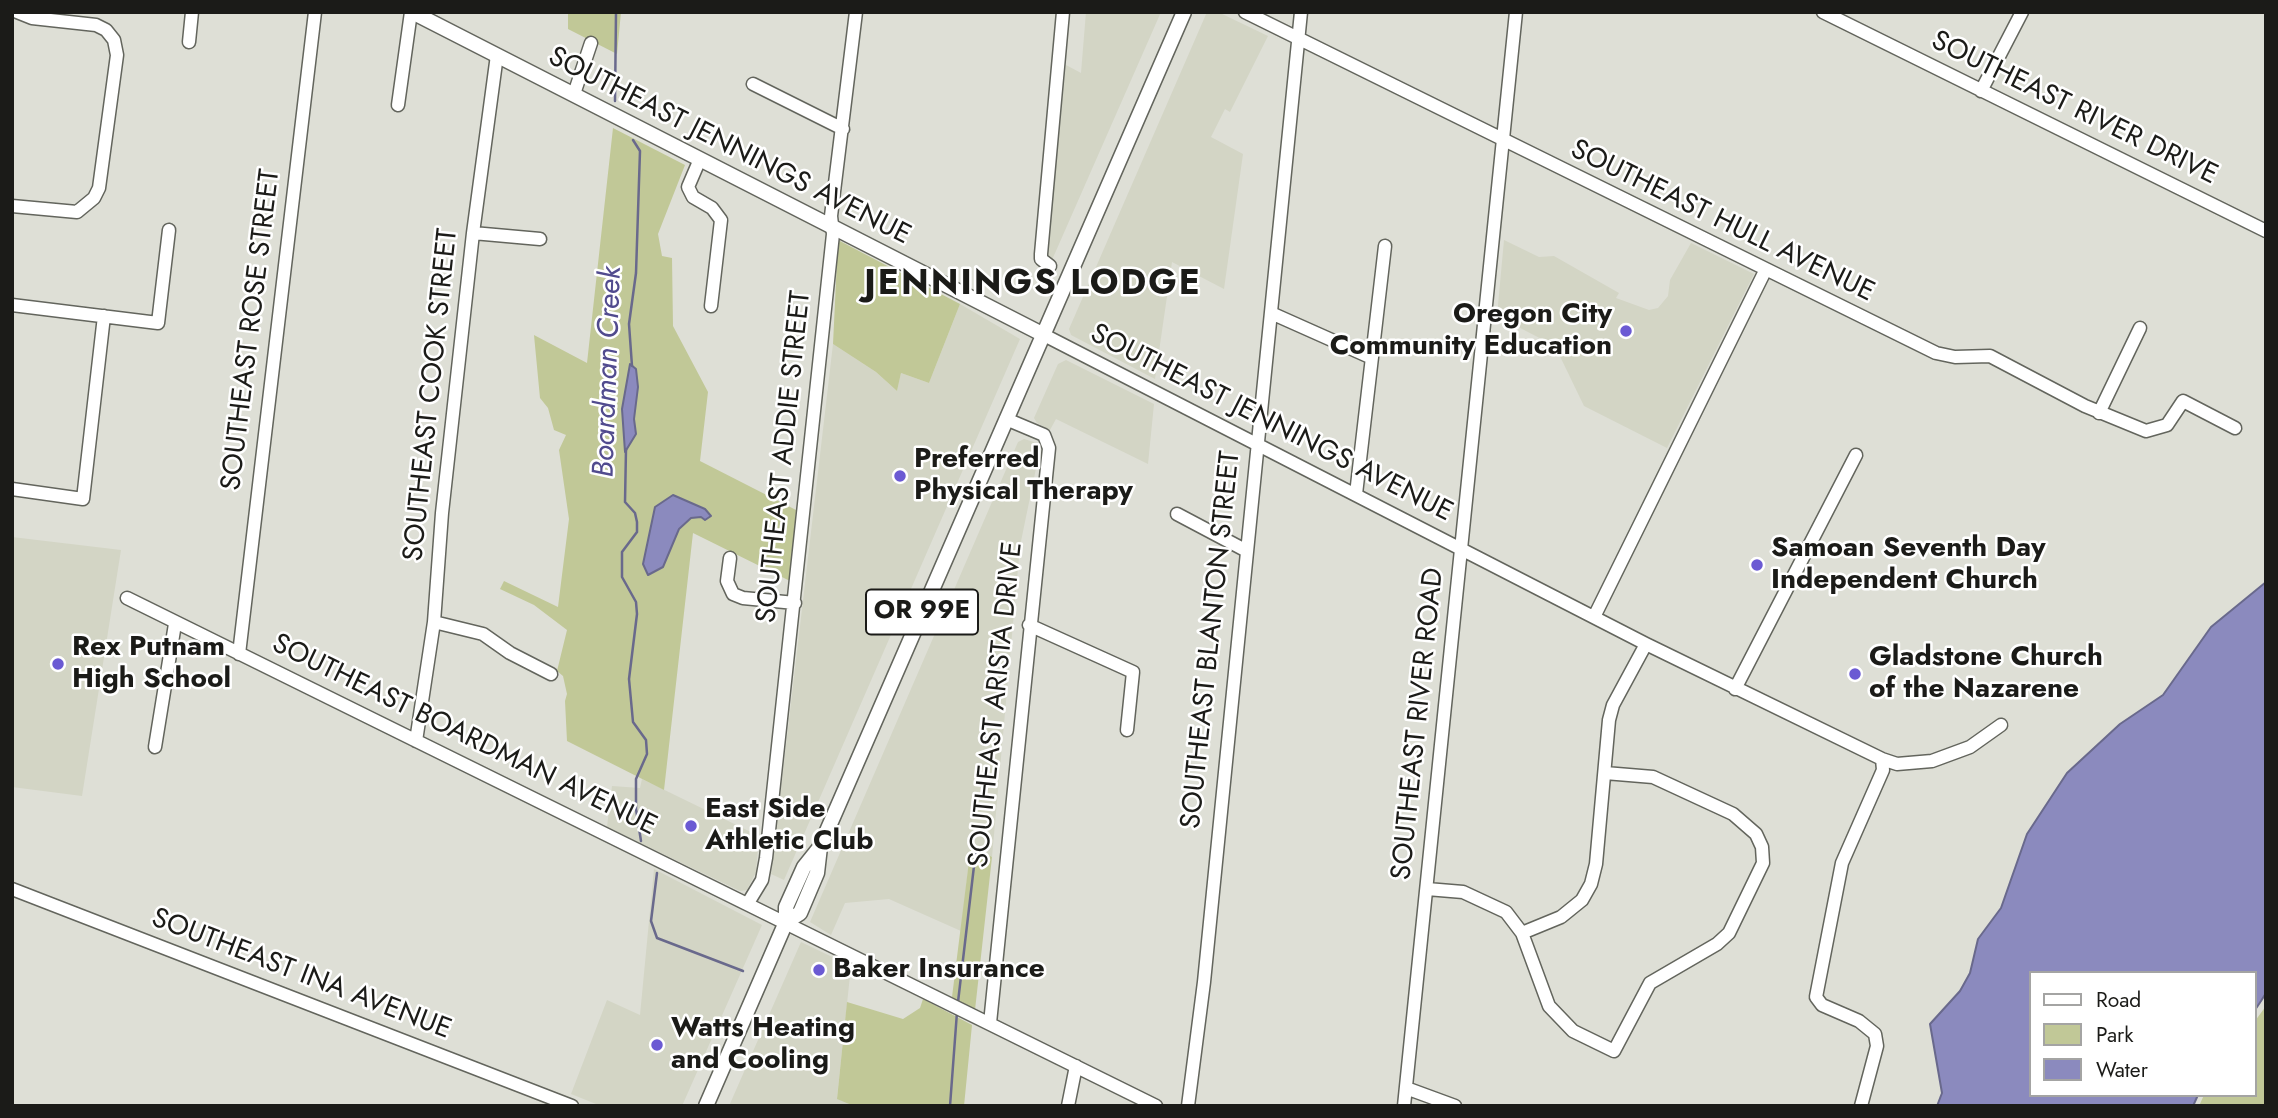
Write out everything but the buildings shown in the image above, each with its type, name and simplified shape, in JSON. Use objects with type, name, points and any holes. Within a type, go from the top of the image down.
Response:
[{"type":"main road","name":"SOUTHEAST JENNINGS AVENUE","points":[[412,12],[434,17],[497,55],[1044,335]]},
{"type":"main road","name":"OR 99E","points":[[706,1106],[786,922],[786,906],[804,867],[820,847],[1184,12]]},
{"type":"street","points":[[12,206],[77,212],[94,198],[99,188],[117,55],[114,40],[106,30],[96,25],[32,18],[17,12]]},
{"type":"street","points":[[189,42],[192,12]]},
{"type":"street","name":"SOUTHEAST ROSE STREET","points":[[239,654],[315,12]]},
{"type":"street","points":[[398,105],[412,12]]},
{"type":"street","name":"SOUTHEAST ADDIE STREET","points":[[748,903],[764,872],[795,603],[856,12]]},
{"type":"street","points":[[1050,266],[1041,259],[1041,254],[1063,12]]},
{"type":"street","name":"SOUTHEAST HULL AVENUE","points":[[1245,12],[1765,271],[1936,353],[1955,357],[1990,356],[2099,413],[2154,431],[2172,419],[2183,401],[2235,428]]},
{"type":"street","name":"SOUTHEAST BLANTON STREET","points":[[1188,1106],[1204,982],[1255,443],[1271,313],[1301,12]]},
{"type":"street","name":"SOUTHEAST RIVER ROAD","points":[[1404,1106],[1516,12]]},
{"type":"street","name":"SOUTHEAST RIVER DRIVE","points":[[1823,12],[2266,231]]},
{"type":"street","points":[[1981,91],[2022,12]]},
{"type":"street","points":[[574,94],[591,43]]},
{"type":"street","name":"SOUTHEAST COOK STREET","points":[[416,741],[434,622],[442,513],[473,233],[497,55]]},
{"type":"street","points":[[753,84],[843,129]]},
{"type":"street","points":[[700,159],[688,187],[693,197],[716,211],[721,220],[712,306]]},
{"type":"street","points":[[12,305],[158,323],[169,230]]},
{"type":"street","points":[[473,233],[540,239]]},
{"type":"street","points":[[1356,494],[1385,246]]},
{"type":"street","points":[[1594,617],[1765,271]]},
{"type":"street","points":[[1271,313],[1372,358]]},
{"type":"street","points":[[12,489],[83,499],[104,316]]},
{"type":"street","points":[[2099,413],[2140,328]]},
{"type":"street","name":"SOUTHEAST JENNINGS AVENUE","points":[[1044,335],[1646,644],[1882,759],[1898,764],[1932,761],[1970,747],[2001,725]]},
{"type":"street","name":"SOUTHEAST ARISTA DRIVE","points":[[990,1023],[1049,443],[1038,432],[1006,419]]},
{"type":"street","points":[[1735,688],[1856,455]]},
{"type":"street","points":[[1177,514],[1245,550]]},
{"type":"street","points":[[730,558],[727,581],[733,594],[743,598],[795,603]]},
{"type":"street","name":"SOUTHEAST BOARDMAN AVENUE","points":[[127,598],[174,624],[748,903],[1156,1106]]},
{"type":"street","points":[[434,622],[483,634],[510,653],[551,674]]},
{"type":"street","points":[[155,747],[174,624]]},
{"type":"street","points":[[1029,625],[1133,672],[1127,730]]},
{"type":"street","points":[[1522,933],[1561,917],[1582,900],[1591,884],[1596,863],[1613,705],[1646,644]]},
{"type":"street","points":[[1861,1106],[1875,1056],[1875,1034],[1859,1021],[1822,1005],[1816,997],[1842,863],[1883,770],[1882,759]]},
{"type":"street","points":[[1427,889],[1463,892],[1494,904],[1516,921],[1549,1006],[1573,1031],[1614,1051],[1650,983],[1724,939],[1760,874],[1762,847],[1747,823],[1653,777],[1605,773]]},
{"type":"street","name":"SOUTHEAST INA AVENUE","points":[[12,889],[572,1106]]},
{"type":"street","points":[[1068,1106],[1076,1066]]},
{"type":"street","points":[[1406,1088],[1455,1106]]},
{"type":"shaded area","points":[[1086,12],[1161,12],[1052,260],[1046,258],[1066,65],[1081,73]]},
{"type":"shaded area","points":[[1207,12],[1218,12],[1268,36],[1230,112],[1225,109],[1211,137],[1243,154],[1224,289],[1172,262],[1155,379],[1071,335],[1069,329]]},
{"type":"shaded area","name":"Oregon City Community Education","points":[[1504,240],[1539,257],[1554,256],[1619,293],[1616,298],[1649,310],[1658,308],[1668,296],[1670,280],[1691,243],[1754,274],[1667,448],[1584,406],[1555,346],[1497,316]]},
{"type":"shaded area","points":[[960,304],[1020,339],[784,880],[771,874],[833,344],[876,372],[897,391],[901,373],[929,383]]},
{"type":"shaded area","points":[[1066,360],[1154,404],[1148,464],[1056,419],[1050,430],[1037,423],[1034,418],[1058,364]]},
{"type":"shaded area","points":[[1024,439],[1034,442],[1039,454],[1020,546],[992,857],[971,845],[961,931],[889,899],[845,903],[831,935],[810,922],[1018,442]]},
{"type":"shaded area","name":"Rex Putnam High School","points":[[12,537],[121,550],[82,796],[12,787]]},
{"type":"shaded area","points":[[642,779],[759,836],[756,872],[747,890],[740,891],[607,827],[612,786],[640,788]]},
{"type":"shaded area","points":[[654,869],[762,925],[682,1106],[601,1106],[571,1094],[607,1000],[640,1015]]},
{"type":"shaded area","points":[[801,942],[851,966],[837,1098],[854,1106],[729,1106]]},
{"type":"green space","points":[[568,12],[621,12],[617,54],[568,29]]},
{"type":"green space","points":[[613,128],[685,165],[658,234],[662,256],[672,258],[673,326],[708,392],[700,461],[796,510],[790,581],[693,533],[664,790],[567,741],[567,694],[563,676],[557,671],[567,630],[534,605],[500,589],[504,581],[558,607],[569,519],[559,450],[566,435],[554,430],[548,408],[540,398],[534,335],[587,363]]},
{"type":"green space","points":[[838,240],[960,304],[929,383],[901,373],[897,391],[876,372],[833,344]]},
{"type":"green space","points":[[971,845],[992,857],[975,1010],[952,997]]},
{"type":"green space","points":[[923,999],[972,1025],[964,1106],[854,1106],[837,1099],[847,1002],[903,1019],[920,1008]]},
{"type":"green space","points":[[2266,1006],[2266,1106],[2199,1106],[2203,1097],[2257,1097],[2257,1018]]},
{"type":"water","points":[[630,364],[636,369],[638,387],[634,419],[636,434],[625,452],[622,409]]},
{"type":"water","points":[[673,495],[705,509],[711,516],[705,520],[701,517],[691,518],[679,529],[663,567],[648,575],[643,564],[655,507]]},
{"type":"water","points":[[2266,582],[2266,993],[2257,1007],[2257,971],[2030,971],[2030,1097],[2197,1097],[2193,1106],[1937,1106],[1942,1093],[1930,1024],[1960,991],[1970,973],[1978,939],[2001,908],[2027,834],[2067,773],[2120,724],[2163,695],[2211,627]]},
{"type":"waterway","points":[[615,101],[616,12]]},
{"type":"waterway","name":"Boardman Creek","points":[[632,366],[629,324],[636,273],[640,151],[633,140]]},
{"type":"waterway","name":"Boardman Creek","points":[[626,449],[625,502],[635,513],[637,522],[637,532],[622,552],[622,577],[636,602],[637,614],[629,679],[633,722],[646,740],[647,754],[636,779],[636,809],[641,841]]},
{"type":"waterway","points":[[958,1002],[976,849]]},
{"type":"waterway","name":"Boardman Creek","points":[[657,873],[651,921],[657,938],[743,971]]},
{"type":"waterway","points":[[950,1106],[957,1012]]},
{"type":"place","name":"Oregon City Community Education","points":[[1626,331]]},
{"type":"place","name":"Preferred Physical Therapy","points":[[900,476]]},
{"type":"place","name":"Samoan Seventh Day Independent Church","points":[[1757,565]]},
{"type":"place","name":"Rex Putnam High School","points":[[58,664]]},
{"type":"place","name":"Gladstone Church of the Nazarene","points":[[1855,674]]},
{"type":"place","name":"East Side Athletic Club","points":[[691,826]]},
{"type":"place","name":"Baker Insurance","points":[[819,970]]},
{"type":"place","name":"Watts Heating and Cooling","points":[[657,1045]]},
{"type":"district","name":"JENNINGS LODGE","points":[[1033,286]]}]
